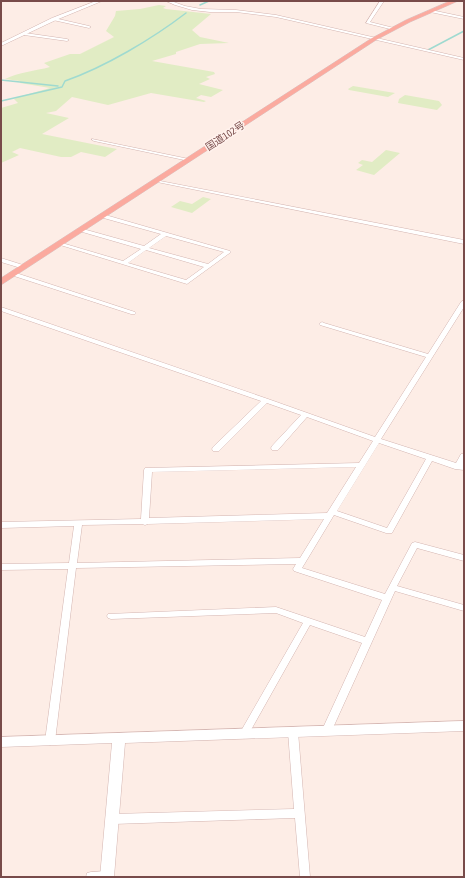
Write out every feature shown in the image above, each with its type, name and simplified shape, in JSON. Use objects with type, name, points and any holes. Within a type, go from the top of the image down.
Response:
[{"type":"highway","name":"国道102号","points":[[1,282],[374,39],[454,1]]},
{"type":"street","points":[[1,45],[54,19],[100,1]]},
{"type":"street","points":[[168,1],[177,5],[198,10],[248,12],[276,16],[464,60]]},
{"type":"street","points":[[382,1],[368,24],[393,29]]},
{"type":"street","points":[[431,11],[464,18]]},
{"type":"street","points":[[54,19],[90,27]]},
{"type":"street","points":[[25,34],[67,40]]},
{"type":"street","points":[[94,140],[189,160]]},
{"type":"street","points":[[157,181],[464,242]]},
{"type":"street","points":[[60,244],[187,282],[228,252],[102,216]]},
{"type":"street","points":[[82,230],[208,266]]},
{"type":"street","points":[[124,263],[165,234]]},
{"type":"street","points":[[1,260],[24,267]]},
{"type":"street","points":[[13,274],[133,313]]},
{"type":"street","points":[[387,598],[297,569],[376,440],[464,302]]},
{"type":"street","points":[[1,309],[430,458],[461,467],[464,456]]},
{"type":"street","points":[[322,324],[429,356]]},
{"type":"street","points":[[216,449],[266,400]]},
{"type":"street","points":[[275,448],[306,414]]},
{"type":"street","points":[[1,525],[145,522],[330,514],[389,531],[430,458]]},
{"type":"street","points":[[145,522],[148,470],[362,465]]},
{"type":"street","points":[[50,741],[78,524]]},
{"type":"street","points":[[327,730],[387,598],[415,545],[464,558]]},
{"type":"street","points":[[1,567],[302,561]]},
{"type":"street","points":[[393,588],[464,608]]},
{"type":"street","points":[[111,616],[276,610],[367,641]]},
{"type":"street","points":[[244,734],[308,622]]},
{"type":"street","points":[[1,742],[464,726]]},
{"type":"street","points":[[293,732],[305,877]]},
{"type":"street","points":[[91,877],[107,877],[119,739]]},
{"type":"street","points":[[113,819],[299,813]]},
{"type":"green space","points":[[159,5],[166,6],[163,8],[166,9],[211,14],[192,30],[200,37],[229,43],[200,44],[176,52],[176,54],[152,61],[214,72],[215,74],[206,77],[210,79],[199,84],[223,90],[211,97],[201,95],[196,98],[206,101],[204,102],[151,93],[108,105],[72,97],[56,111],[46,113],[69,118],[42,134],[117,149],[105,157],[81,152],[71,157],[61,157],[20,148],[12,152],[19,155],[1,163],[1,108],[18,103],[14,99],[18,97],[50,88],[5,79],[21,73],[50,67],[44,63],[70,54],[80,54],[114,37],[106,31],[115,16],[116,11],[140,9]]},
{"type":"green space","points":[[353,86],[395,93],[388,97],[348,89]]},
{"type":"green space","points":[[405,95],[439,101],[442,105],[437,110],[398,103],[399,99]]},
{"type":"green space","points":[[386,150],[400,153],[374,175],[356,170],[363,165],[358,163],[362,160],[372,162]]},
{"type":"green space","points":[[203,197],[211,199],[192,213],[171,207],[180,201],[192,204]]},
{"type":"waterway","points":[[200,5],[209,1]]},
{"type":"waterway","points":[[1,101],[62,87],[65,81],[128,52],[186,13]]},
{"type":"waterway","points":[[428,50],[464,31]]},
{"type":"waterway","points":[[1,80],[58,86]]}]
